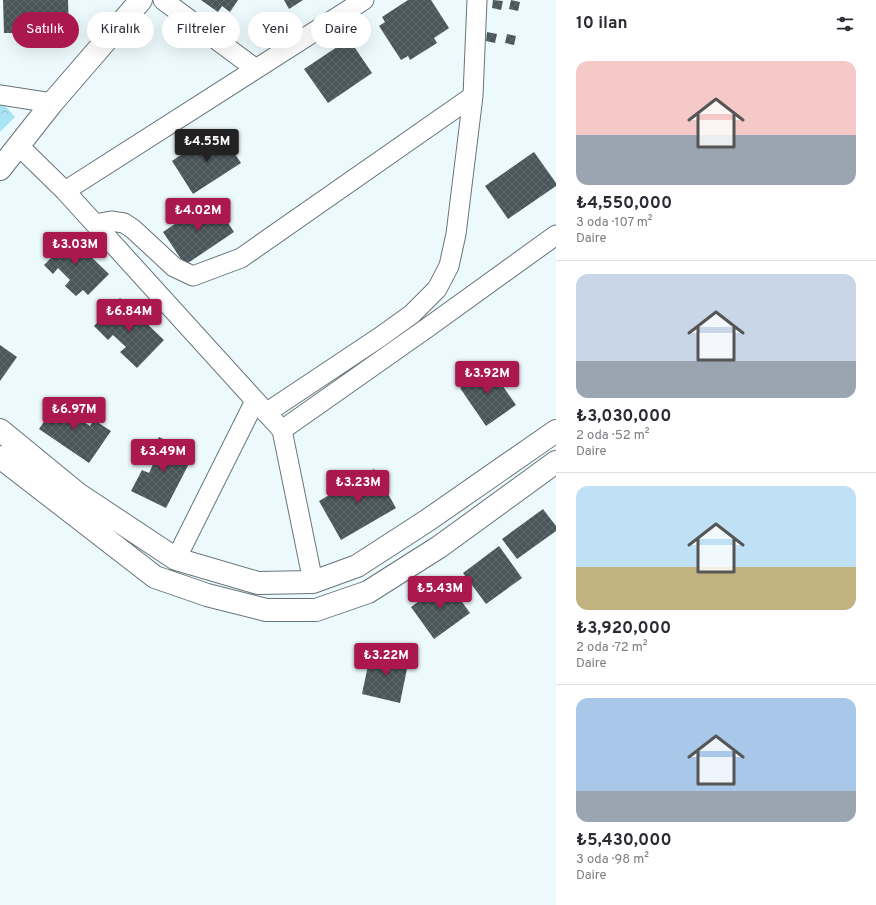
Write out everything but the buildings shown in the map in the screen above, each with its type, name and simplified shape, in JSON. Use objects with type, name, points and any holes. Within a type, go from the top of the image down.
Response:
[{"type":"street","points":[[0,169],[52,103],[141,0]]},
{"type":"street","points":[[163,0],[256,69]]},
{"type":"street","points":[[65,191],[364,0]]},
{"type":"street","points":[[176,559],[261,407],[380,337],[412,314],[437,289],[448,266],[456,234],[473,96],[477,0]]},
{"type":"street","points":[[0,95],[52,103]]},
{"type":"street","points":[[95,224],[111,221],[124,223],[174,266],[193,276],[241,258],[473,96]]},
{"type":"street","points":[[19,146],[65,191],[282,430],[313,582]]},
{"type":"street","points":[[282,430],[556,235]]},
{"type":"street","points":[[0,430],[78,494],[176,559],[258,583],[313,582],[357,566],[428,520],[556,431]]},
{"type":"street","points":[[0,457],[155,577],[207,595],[266,610],[316,610],[368,592],[439,547],[556,462]]},
{"type":"green space","points":[[0,100],[15,117],[0,132]]}]
